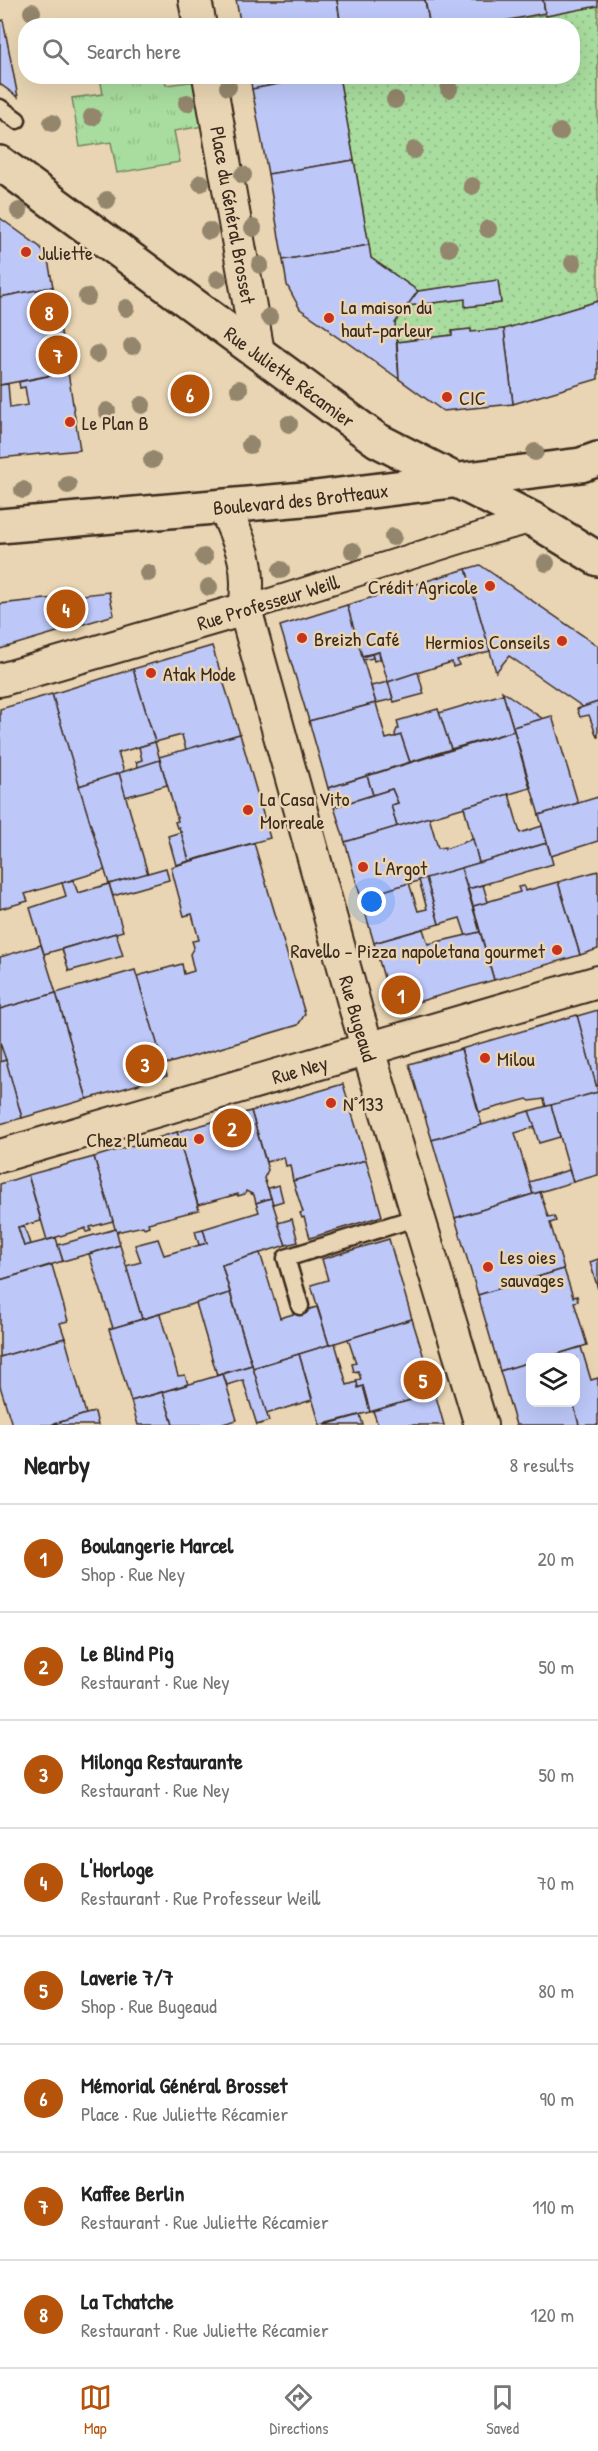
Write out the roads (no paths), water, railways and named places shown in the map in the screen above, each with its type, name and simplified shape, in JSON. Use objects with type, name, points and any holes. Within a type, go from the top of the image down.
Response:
[{"type":"main road","name":"Rue Juliette Récamier","points":[[0,163],[377,440],[534,520],[598,559]]},
{"type":"main road","name":"Boulevard des Brotteaux","points":[[0,526],[315,498],[581,465],[598,459]]},
{"type":"street","points":[[195,0],[198,18]]},
{"type":"street","name":"Place du Général Brosset","points":[[210,84],[258,352]]},
{"type":"street","name":"Rue Bugeaud","points":[[224,506],[242,546],[249,584],[244,609],[368,1049],[481,1425]]},
{"type":"street","name":"Rue Professeur Weill","points":[[0,680],[244,609],[534,520]]},
{"type":"street","name":"Rue Ney","points":[[0,1156],[598,982]]},
{"type":"lane","points":[[0,108],[17,120]]},
{"type":"lane","points":[[300,1306],[286,1258],[418,1218]]},
{"type":"place","name":"Juliette","points":[[26,252]]},
{"type":"place","name":"La Tchatche","points":[[49,312]]},
{"type":"place","name":"La maison du haut-parleur","points":[[329,318]]},
{"type":"place","name":"Kaffee Berlin","points":[[58,355]]},
{"type":"place","name":"Mémorial Général Brosset","points":[[190,394]]},
{"type":"place","name":"CIC","points":[[447,397]]},
{"type":"place","name":"Le Plan B","points":[[70,422]]},
{"type":"place","name":"Crédit Agricole","points":[[490,586]]},
{"type":"place","name":"L'Horloge","points":[[66,609]]},
{"type":"place","name":"Breizh Café","points":[[302,638]]},
{"type":"place","name":"Hermios Conseils","points":[[562,641]]},
{"type":"place","name":"Atak Mode","points":[[151,673]]},
{"type":"place","name":"La Casa Vito Morreale","points":[[248,810]]},
{"type":"place","name":"L'Argot","points":[[363,867]]},
{"type":"place","name":"Ravello - Pizza napoletana gourmet","points":[[557,950]]},
{"type":"place","name":"Boulangerie Marcel","points":[[401,995]]},
{"type":"place","name":"Milou","points":[[485,1058]]},
{"type":"place","name":"Milonga Restaurante","points":[[145,1064]]},
{"type":"place","name":"N°133","points":[[331,1103]]},
{"type":"place","name":"Le Blind Pig","points":[[232,1128]]},
{"type":"place","name":"Chez Plumeau","points":[[199,1139]]},
{"type":"place","name":"Les oies sauvages","points":[[488,1267]]},
{"type":"place","name":"Laverie 7/7","points":[[423,1380]]}]
